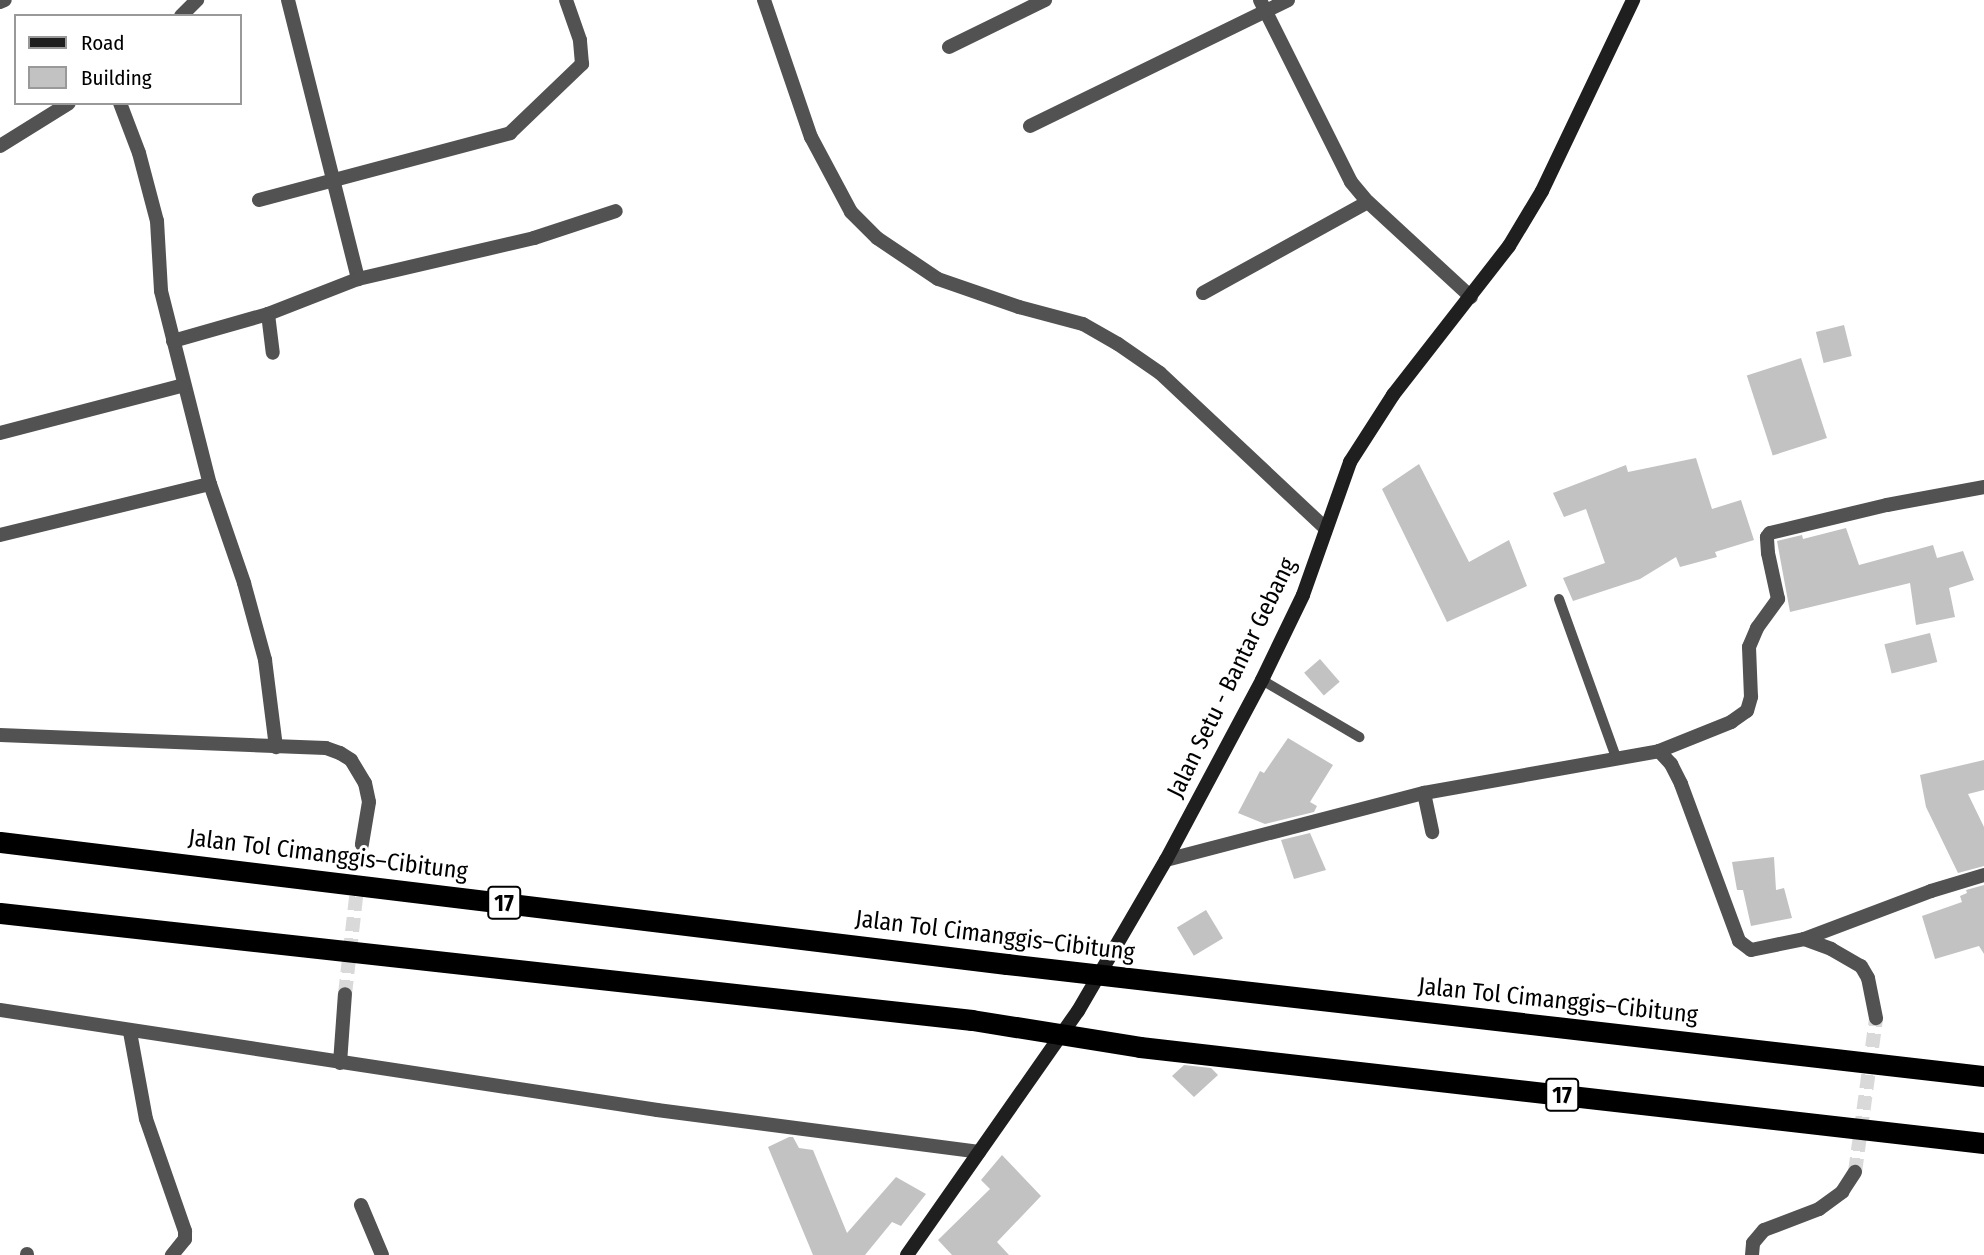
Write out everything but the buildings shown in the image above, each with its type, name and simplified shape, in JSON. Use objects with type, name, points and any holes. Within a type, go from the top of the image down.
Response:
[{"type":"highway","name":"Jalan Tol Cimanggis–Cibitung","points":[[0,842],[1168,983],[1984,1076]]},
{"type":"highway","name":"17","points":[[0,914],[972,1020],[1140,1047],[1984,1143]]},
{"type":"main road","name":"Jalan Setu - Bantar Gebang","points":[[907,1255],[1078,1011],[1166,860],[1262,680],[1303,594],[1350,462],[1393,395],[1509,246],[1542,191],[1633,0]]},
{"type":"street","points":[[183,14],[197,0]]},
{"type":"street","points":[[288,0],[358,279]]},
{"type":"street","points":[[260,200],[333,178],[510,133],[582,64],[580,40],[566,0]]},
{"type":"street","points":[[764,0],[811,137],[851,212],[877,238],[938,279],[1019,307],[1083,324],[1118,344],[1160,373],[1325,528]]},
{"type":"street","points":[[949,47],[1045,0]]},
{"type":"street","points":[[1030,126],[1263,6],[1288,0]]},
{"type":"street","points":[[1263,6],[1344,171],[1368,202],[1471,297]]},
{"type":"street","points":[[0,146],[66,105]]},
{"type":"street","points":[[121,105],[139,153],[157,220],[162,291],[184,385],[210,484],[244,583],[265,660],[276,747]]},
{"type":"street","points":[[1203,293],[1368,202]]},
{"type":"street","points":[[173,341],[268,314],[358,279],[534,238],[616,211]]},
{"type":"street","points":[[268,314],[273,353]]},
{"type":"street","points":[[0,433],[184,385]]},
{"type":"street","points":[[0,535],[210,484]]},
{"type":"street","points":[[1166,860],[1424,793],[1659,751],[1731,722],[1747,711],[1751,697],[1749,647],[1757,628],[1778,599],[1768,553],[1767,537],[1770,533],[1888,505],[1984,487]]},
{"type":"street","points":[[0,735],[326,748],[351,760],[365,783],[369,802],[362,844]]},
{"type":"street","points":[[1659,751],[1671,764],[1681,784],[1742,946],[1756,950],[1804,939],[1931,891],[1984,875]]},
{"type":"street","points":[[1424,793],[1432,832]]},
{"type":"street","points":[[1804,939],[1831,948],[1861,966],[1868,978],[1876,1018]]},
{"type":"street","points":[[340,1063],[345,994]]},
{"type":"street","points":[[0,1010],[130,1032],[657,1110],[979,1152]]},
{"type":"street","points":[[130,1032],[146,1119],[185,1231],[185,1239],[172,1255]]},
{"type":"street","points":[[1752,1255],[1753,1242],[1764,1230],[1819,1209],[1842,1192],[1855,1172]]},
{"type":"street","points":[[361,1205],[382,1255]]},
{"type":"lane","points":[[1559,599],[1616,757]]},
{"type":"lane","points":[[1262,680],[1359,737]]},
{"type":"tunnel","points":[[345,994],[362,844]]},
{"type":"tunnel","points":[[1855,1172],[1876,1018]]}]
